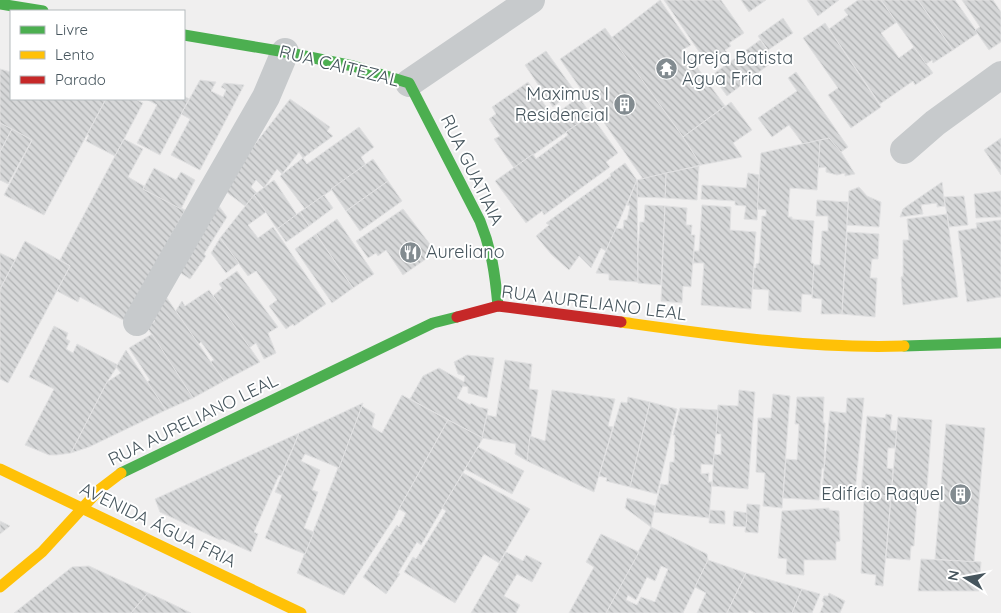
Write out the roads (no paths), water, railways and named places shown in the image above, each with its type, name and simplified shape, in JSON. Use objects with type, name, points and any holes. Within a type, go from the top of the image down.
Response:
[{"type":"street","name":"RUA CAITEZAL","points":[[185,35],[353,66],[409,83],[531,0]]},
{"type":"street","points":[[0,4],[37,10]]},
{"type":"street","points":[[137,322],[266,97],[285,52]]},
{"type":"street","points":[[904,150],[935,123],[1001,75]]},
{"type":"street","name":"RUA GUATIAIA","points":[[409,83],[480,221],[495,270],[498,306]]},
{"type":"street","name":"RUA AURELIANO LEAL","points":[[0,587],[42,552],[100,489],[122,472],[433,323],[498,306],[721,336],[852,346],[1001,343]]},
{"type":"street","name":"AVENIDA ÁGUA FRIA","points":[[0,469],[301,613]]},
{"type":"place","name":"Igreja Batista Agua Fria","points":[[666,68]]},
{"type":"place","name":"Maximus I Residencial","points":[[625,104]]},
{"type":"place","name":"Aureliano","points":[[410,252]]},
{"type":"place","name":"Edifício Raquel","points":[[960,494]]}]
